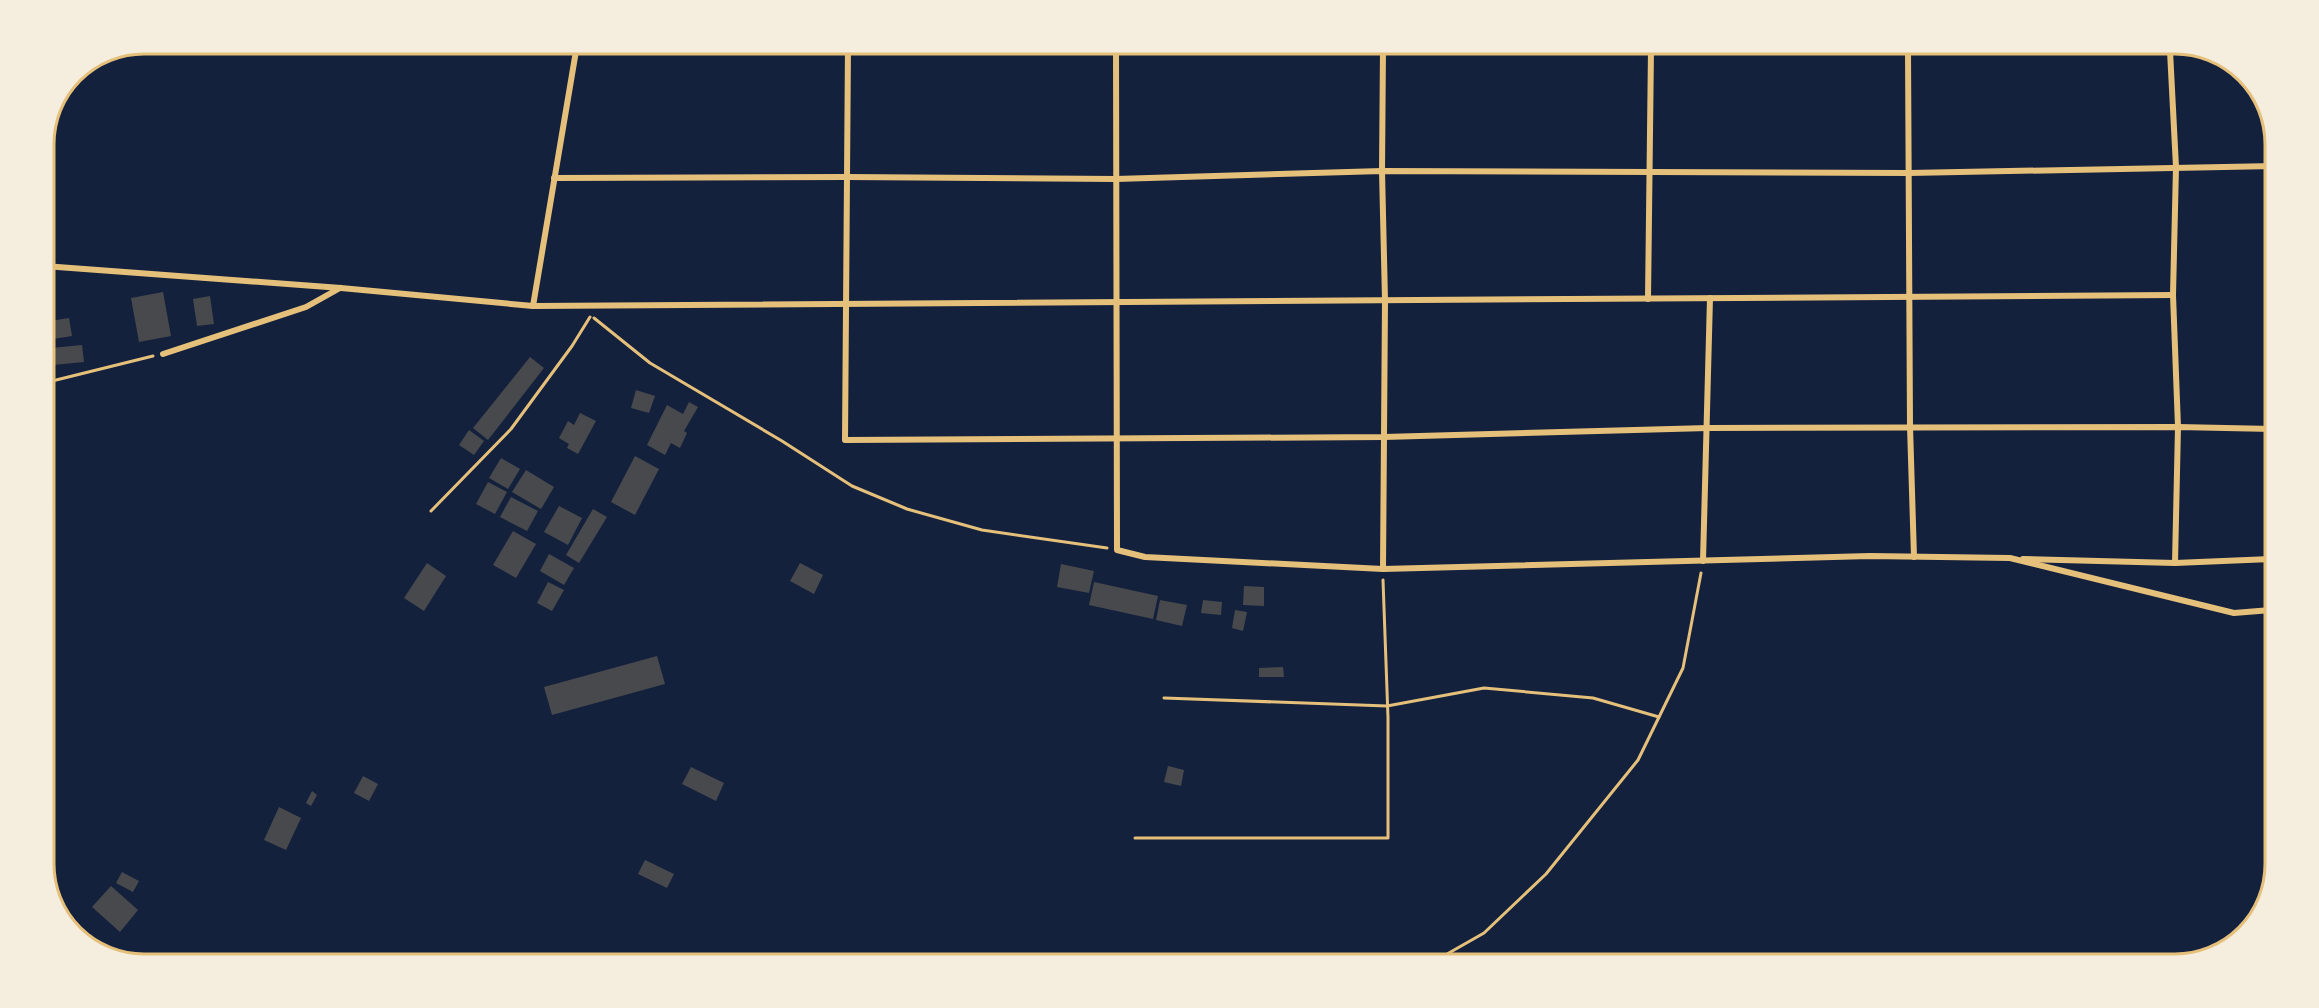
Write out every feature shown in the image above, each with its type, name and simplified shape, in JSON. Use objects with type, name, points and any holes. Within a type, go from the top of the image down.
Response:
[{"type":"street","points":[[533,306],[575,54]]},
{"type":"street","points":[[848,54],[845,440],[1384,437],[1708,428],[1910,426],[2265,429]]},
{"type":"street","points":[[1116,54],[1117,550],[1145,557],[1383,569],[1870,556],[2175,563],[2265,559]]},
{"type":"street","points":[[1383,54],[1382,171],[1385,300],[1383,569]]},
{"type":"street","points":[[1648,299],[1651,54]]},
{"type":"street","points":[[1908,54],[1910,426],[1914,557]]},
{"type":"street","points":[[2170,54],[2176,167],[2173,295],[2178,427],[2175,563]]},
{"type":"street","points":[[554,178],[1116,179],[1382,171],[1909,173],[2265,166]]},
{"type":"street","points":[[54,267],[341,288],[533,306],[2173,295]]},
{"type":"street","points":[[164,354],[306,307],[341,288]]},
{"type":"street","points":[[1703,561],[1710,298]]},
{"type":"street","points":[[2010,558],[2234,613],[2265,610]]},
{"type":"path","points":[[579,306],[650,363],[782,441],[852,486],[907,509],[982,530],[1117,550]]},
{"type":"path","points":[[431,511],[511,429],[572,346],[591,316]]},
{"type":"path","points":[[54,381],[164,354]]},
{"type":"path","points":[[1447,954],[1484,933],[1546,874],[1638,760],[1683,668],[1703,561]]},
{"type":"path","points":[[1135,838],[1388,838],[1383,569]]},
{"type":"path","points":[[1164,698],[1387,706],[1484,688],[1593,698],[1659,717]]},
{"type":"building","points":[[163,292],[171,336],[139,342],[131,298]]},
{"type":"building","points":[[210,296],[214,324],[197,326],[193,299]]},
{"type":"building","points":[[69,318],[72,336],[54,339],[54,320]]},
{"type":"building","points":[[82,345],[84,362],[54,365],[54,348]]},
{"type":"building","points":[[530,357],[544,368],[488,440],[473,428]]},
{"type":"building","points":[[636,390],[655,396],[649,413],[631,408]]},
{"type":"building","points":[[689,402],[698,407],[684,431],[687,433],[680,448],[671,443],[665,455],[647,445],[667,405],[683,414]]},
{"type":"building","points":[[580,413],[596,421],[578,454],[567,448],[569,444],[559,438],[568,421],[574,425]]},
{"type":"building","points":[[469,430],[484,441],[474,455],[459,445]]},
{"type":"building","points":[[635,456],[659,469],[635,515],[611,502]]},
{"type":"building","points":[[501,458],[520,469],[508,489],[489,478]]},
{"type":"building","points":[[526,470],[554,487],[541,509],[512,492]]},
{"type":"building","points":[[488,482],[507,492],[495,514],[476,504]]},
{"type":"building","points":[[511,497],[538,511],[527,531],[500,517]]},
{"type":"building","points":[[559,506],[582,518],[568,545],[544,532]]},
{"type":"building","points":[[593,509],[607,517],[579,563],[566,555]]},
{"type":"building","points":[[513,531],[536,544],[516,578],[493,565]]},
{"type":"building","points":[[549,554],[574,568],[564,585],[540,571]]},
{"type":"building","points":[[427,563],[446,576],[424,611],[404,598]]},
{"type":"building","points":[[800,563],[823,575],[814,594],[790,581]]},
{"type":"building","points":[[1061,564],[1094,571],[1089,593],[1057,587]]},
{"type":"building","points":[[548,582],[564,590],[552,611],[537,603]]},
{"type":"building","points":[[1094,582],[1158,596],[1153,619],[1089,605]]},
{"type":"building","points":[[1244,586],[1264,587],[1264,606],[1243,605]]},
{"type":"building","points":[[1160,600],[1187,605],[1182,626],[1156,620]]},
{"type":"building","points":[[1203,600],[1222,602],[1221,615],[1201,613]]},
{"type":"building","points":[[1235,610],[1247,612],[1243,631],[1232,628]]},
{"type":"building","points":[[657,656],[665,684],[552,715],[544,687]]},
{"type":"building","points":[[1283,667],[1284,677],[1259,677],[1259,668]]},
{"type":"building","points":[[1168,766],[1184,770],[1181,786],[1164,782]]},
{"type":"building","points":[[691,767],[724,783],[716,801],[682,784]]},
{"type":"building","points":[[363,776],[378,784],[369,801],[354,793]]},
{"type":"building","points":[[312,791],[317,795],[311,806],[306,803]]},
{"type":"building","points":[[279,807],[301,818],[286,850],[264,840]]},
{"type":"building","points":[[645,860],[674,874],[667,888],[638,874]]},
{"type":"building","points":[[122,872],[139,881],[133,892],[116,883]]},
{"type":"building","points":[[111,886],[138,910],[120,932],[92,907]]}]
